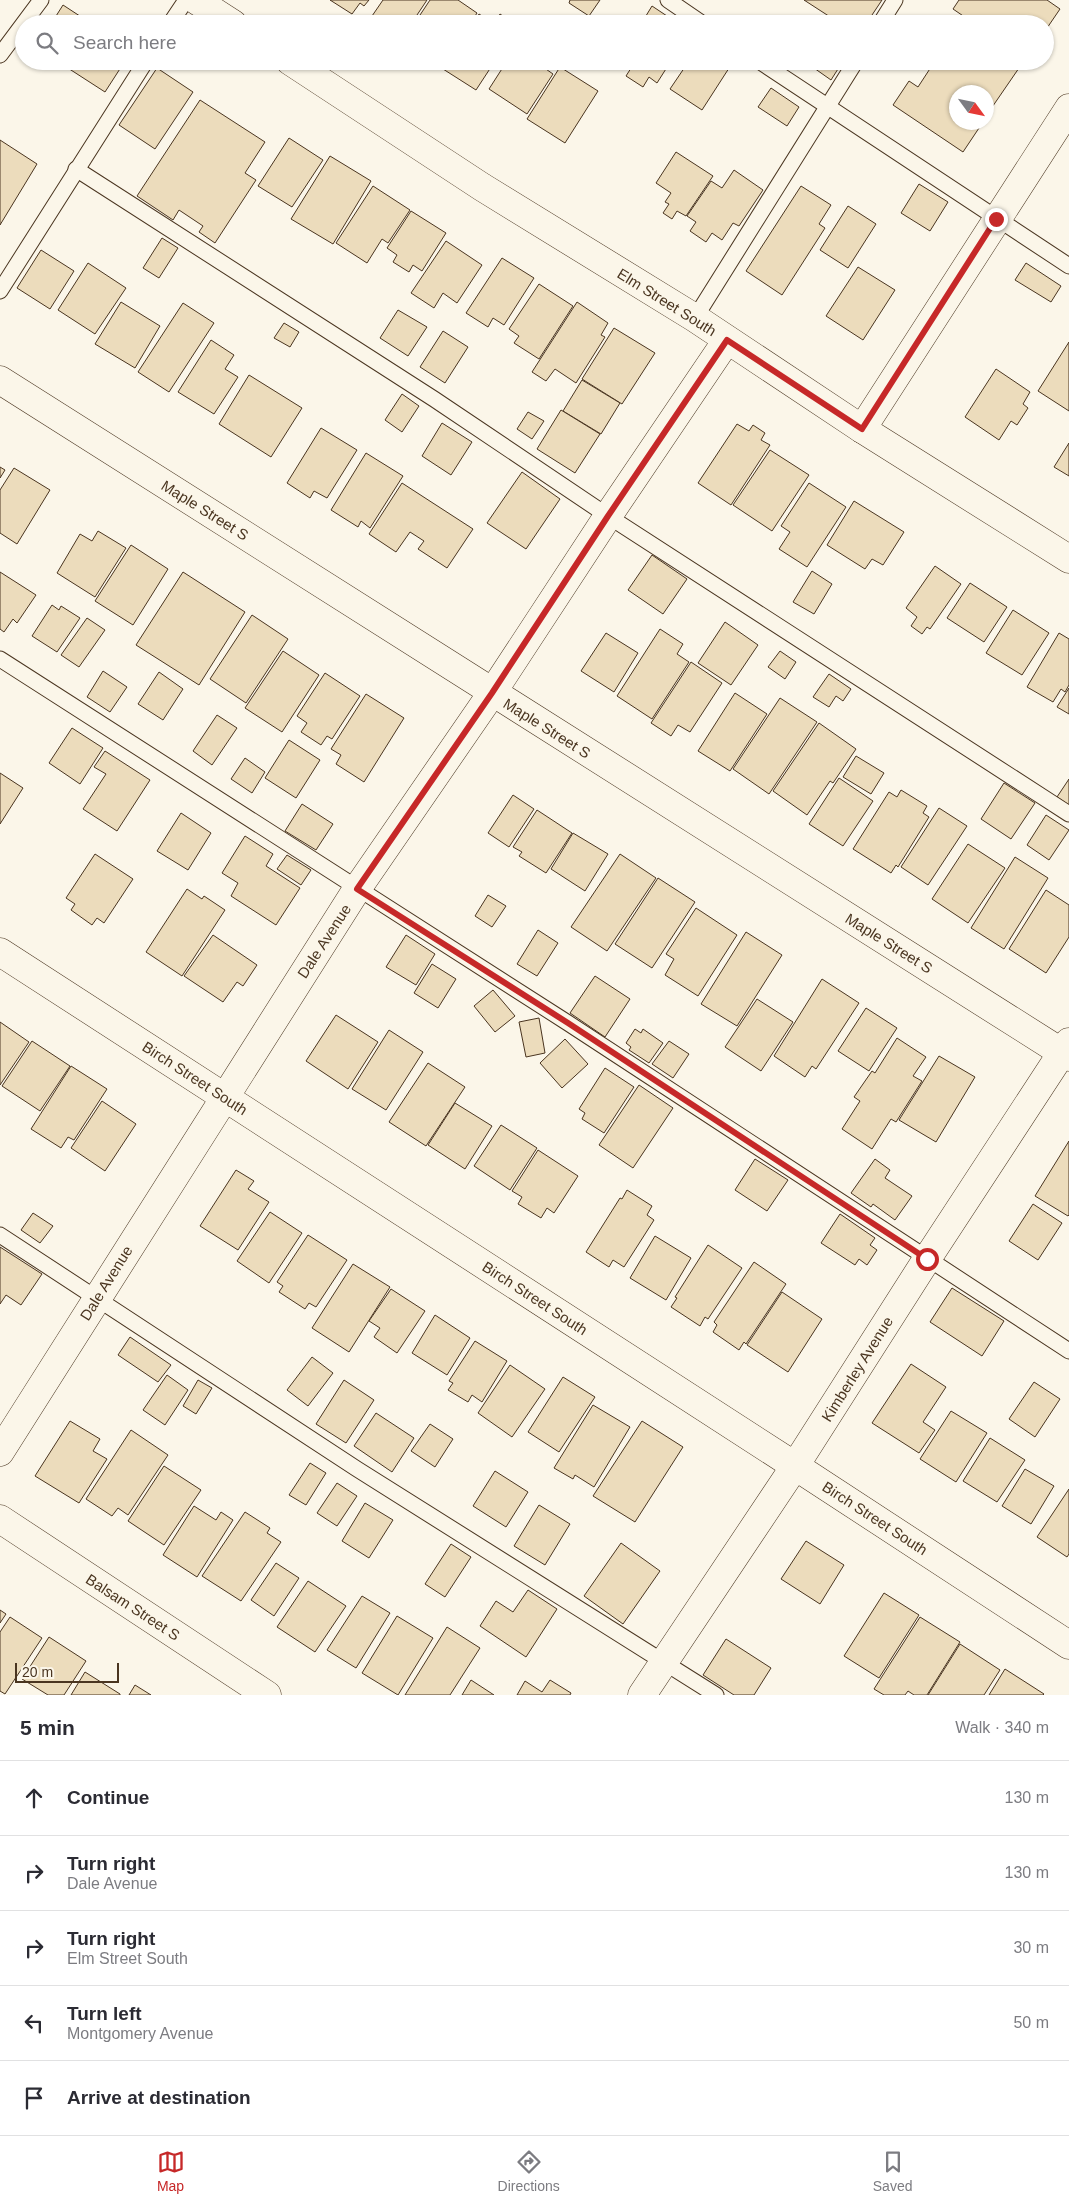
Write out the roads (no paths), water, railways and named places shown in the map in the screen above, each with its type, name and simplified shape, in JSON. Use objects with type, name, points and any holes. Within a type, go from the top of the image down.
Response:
[{"type":"street","points":[[196,0],[219,15]]},
{"type":"street","name":"Elm Street South","points":[[304,70],[482,187],[695,318],[862,429],[1069,560]]},
{"type":"street","points":[[862,429],[1069,108]]},
{"type":"street","name":"Dale Avenue","points":[[0,1452],[357,889],[492,693],[608,516],[727,340]]},
{"type":"street","name":"Maple Street S","points":[[0,380],[492,693],[1067,1050]]},
{"type":"street","name":"Birch Street South","points":[[0,952],[1069,1645]]},
{"type":"street","name":"Kimberley Avenue","points":[[642,1695],[795,1466],[927,1259],[1067,1050]]},
{"type":"street","name":"Balsam Street S","points":[[0,1519],[267,1695]]},
{"type":"lane","points":[[30,15],[41,0]]},
{"type":"lane","points":[[176,15],[186,0]]},
{"type":"lane","points":[[668,0],[690,15]]},
{"type":"lane","points":[[886,15],[895,0]]},
{"type":"lane","points":[[0,55],[15,35]]},
{"type":"lane","points":[[0,291],[140,70]]},
{"type":"lane","points":[[772,70],[1069,266]]},
{"type":"lane","points":[[695,318],[850,70]]},
{"type":"lane","points":[[76,169],[434,399],[608,516],[1069,814]]},
{"type":"lane","points":[[0,659],[568,1023],[1069,1350]]},
{"type":"lane","points":[[0,1235],[357,1469],[716,1695]]}]
